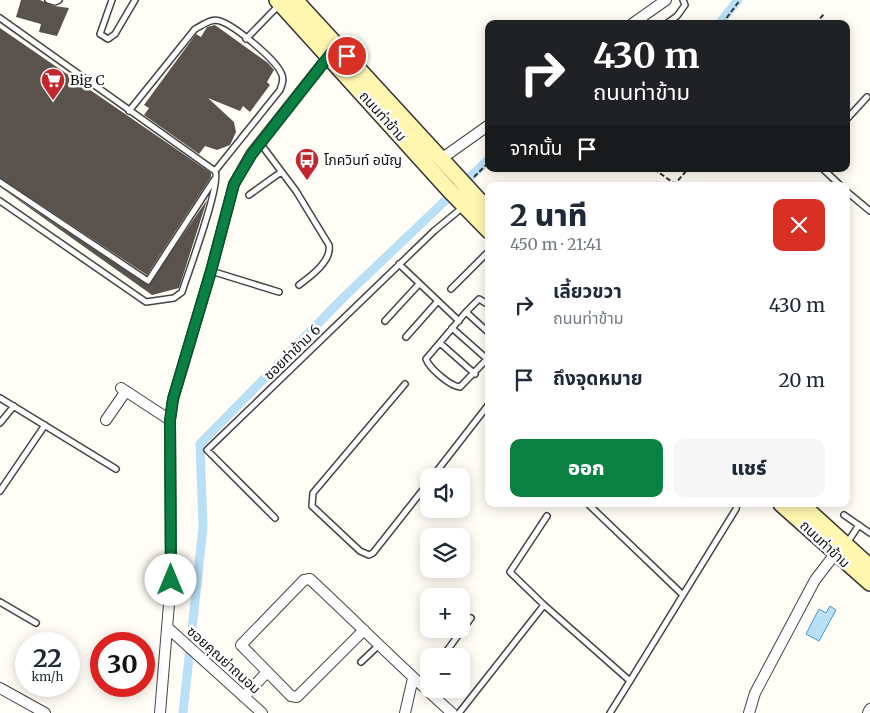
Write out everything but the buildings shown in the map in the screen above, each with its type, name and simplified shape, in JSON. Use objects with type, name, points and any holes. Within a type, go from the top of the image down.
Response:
[{"type":"street","points":[[639,20],[666,0]]},
{"type":"street","name":"ถนนท่าข้าม","points":[[284,1],[441,159],[460,191],[485,225]]},
{"type":"street","points":[[160,713],[168,628],[172,470],[170,420],[173,399],[211,271],[234,184],[260,143],[333,51]]},
{"type":"street","name":"ถนนท่าข้าม","points":[[333,51],[460,191],[485,208]]},
{"type":"street","points":[[441,159],[485,128]]},
{"type":"street","points":[[106,420],[124,390],[170,420]]},
{"type":"street","name":"ถนนท่าข้าม","points":[[785,507],[840,549],[870,567]]},
{"type":"street","name":"ถนนท่าข้าม","points":[[804,507],[870,584]]},
{"type":"street","points":[[749,713],[755,693],[815,580],[840,549]]},
{"type":"street","points":[[364,630],[297,698],[291,696],[241,646],[306,578],[310,579],[452,713]]},
{"type":"street","name":"ซอยคุณย่าถนอม","points":[[168,628],[262,713]]},
{"type":"street","points":[[244,697],[266,672]]},
{"type":"street","points":[[405,713],[417,682]]},
{"type":"street","points":[[0,688],[45,713]]},
{"type":"street","points":[[868,713],[870,709]]},
{"type":"lane","points":[[48,0],[55,2],[59,0]]},
{"type":"lane","points":[[112,0],[100,34],[108,39],[115,34],[134,0]]},
{"type":"lane","points":[[671,20],[684,9],[683,0]]},
{"type":"lane","points":[[246,39],[284,1]]},
{"type":"lane","points":[[0,18],[216,173]]},
{"type":"lane","points":[[0,182],[148,281],[216,173],[280,90],[283,81],[282,73],[270,59],[220,21],[208,22],[195,29],[129,112]]},
{"type":"lane","points":[[850,116],[867,97]]},
{"type":"lane","points":[[260,143],[305,206],[330,249],[329,254],[319,266],[299,285]]},
{"type":"lane","points":[[249,195],[281,172]]},
{"type":"lane","points":[[825,172],[837,182]]},
{"type":"lane","points":[[0,201],[146,302],[174,298],[182,292],[212,203],[216,173]]},
{"type":"lane","name":"ซอยท่าข้าม 6","points":[[275,518],[207,450],[399,264],[460,191]]},
{"type":"lane","points":[[850,194],[870,211]]},
{"type":"lane","points":[[451,289],[485,255]]},
{"type":"lane","points":[[399,264],[459,321]]},
{"type":"lane","points":[[211,271],[279,292]]},
{"type":"lane","points":[[385,321],[419,284]]},
{"type":"lane","points":[[485,302],[479,299],[426,359],[429,364],[457,387],[463,386],[485,362]]},
{"type":"lane","points":[[406,337],[438,301]]},
{"type":"lane","points":[[466,312],[485,329]]},
{"type":"lane","points":[[452,328],[485,356]]},
{"type":"lane","points":[[440,343],[475,374]]},
{"type":"lane","points":[[406,384],[313,493],[311,500],[312,506],[360,551],[369,555],[374,553],[420,494]]},
{"type":"lane","points":[[0,398],[116,468]]},
{"type":"lane","points":[[0,422],[3,414],[14,406]]},
{"type":"lane","points":[[439,468],[485,409]]},
{"type":"lane","points":[[0,492],[45,425]]},
{"type":"lane","points":[[591,507],[682,595]]},
{"type":"lane","points":[[610,713],[735,507]]},
{"type":"lane","points":[[844,515],[870,533]]},
{"type":"lane","points":[[547,516],[525,546],[510,572],[544,605],[630,681]]},
{"type":"lane","points":[[840,549],[859,526]]},
{"type":"lane","points":[[0,602],[36,622]]},
{"type":"lane","points":[[459,713],[544,605]]},
{"type":"lane","points":[[449,648],[471,618]]},
{"type":"lane","points":[[361,662],[379,644]]},
{"type":"path","points":[[725,20],[740,0]]},
{"type":"path","points":[[819,20],[824,14]]},
{"type":"path","points":[[460,191],[485,166]]},
{"type":"path","points":[[658,172],[670,182]]},
{"type":"path","points":[[677,182],[685,172]]},
{"type":"water","points":[[830,606],[836,610],[819,641],[806,634],[819,609],[826,613]]},
{"type":"waterway","points":[[722,20],[738,0]]},
{"type":"waterway","points":[[183,713],[203,527],[200,444],[345,296],[485,163]]},
{"type":"place","name":"Big C","points":[[53,101]]},
{"type":"place","name":"โภควินท์ อนัญ","points":[[307,181]]},
{"type":"route","points":[[171,580],[172,440],[170,420],[173,399],[211,271],[226,208],[234,184],[242,168],[260,143],[337,46],[347,56]]}]
